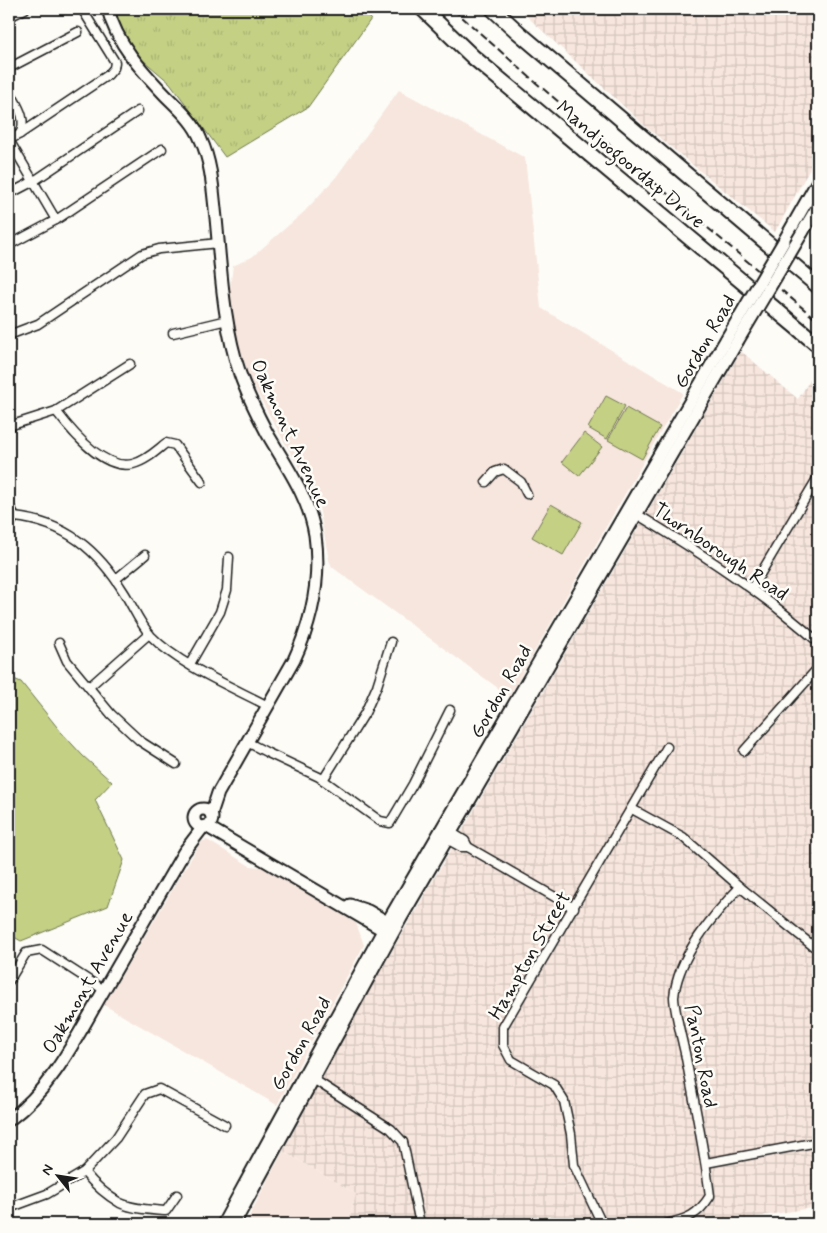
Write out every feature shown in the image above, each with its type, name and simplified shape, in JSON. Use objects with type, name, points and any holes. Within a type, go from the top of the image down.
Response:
[{"type":"highway","name":"Mandjoogoordap Drive","points":[[423,9],[473,57],[818,345]]},
{"type":"highway","name":"Mandjoogoordap Drive","points":[[493,9],[818,286]]},
{"type":"street","points":[[9,17],[25,9]]},
{"type":"street","points":[[56,220],[9,140],[108,75],[114,68],[115,62],[82,9]]},
{"type":"street","name":"Oakmont Avenue","points":[[9,1120],[18,1114],[47,1084],[69,1051],[294,660],[305,634],[314,598],[316,547],[313,528],[303,496],[263,425],[240,374],[227,320],[210,169],[200,137],[185,115],[134,60],[117,32],[108,9]]},
{"type":"street","points":[[9,68],[78,32]]},
{"type":"street","points":[[9,90],[23,118],[24,125],[20,134]]},
{"type":"street","points":[[9,194],[34,181],[138,111]]},
{"type":"street","points":[[9,245],[56,220],[162,149]]},
{"type":"street","name":"Gordon Road","points":[[223,1224],[244,1195],[390,929],[732,340],[818,181]]},
{"type":"street","name":"Gordon Road","points":[[732,340],[818,206]]},
{"type":"street","points":[[9,335],[38,324],[142,254],[158,249],[219,243]]},
{"type":"street","points":[[173,333],[227,320]]},
{"type":"street","points":[[9,426],[56,412],[130,364]]},
{"type":"street","points":[[56,412],[84,444],[119,464],[133,464],[149,456],[166,443],[175,445],[202,482]]},
{"type":"street","points":[[486,482],[495,472],[504,469],[521,482],[527,494]]},
{"type":"street","points":[[752,588],[818,477]]},
{"type":"street","points":[[9,507],[14,517],[9,525]]},
{"type":"street","name":"Thornborough Road","points":[[631,511],[752,588],[794,620],[818,642]]},
{"type":"street","points":[[14,517],[40,521],[69,533],[94,553],[116,579],[149,634],[160,644],[190,664],[268,706]]},
{"type":"street","points":[[116,579],[145,555]]},
{"type":"street","points":[[190,664],[220,612],[227,590],[229,558]]},
{"type":"street","points":[[89,687],[149,634]]},
{"type":"street","points":[[323,780],[365,713],[377,686],[391,642]]},
{"type":"street","points":[[59,643],[67,661],[111,714],[140,741],[176,764]]},
{"type":"street","points":[[744,751],[818,668]]},
{"type":"street","points":[[247,742],[323,780],[380,821],[390,823],[413,784],[450,710]]},
{"type":"street","name":"Hampton Street","points":[[602,1224],[574,1165],[571,1134],[564,1101],[554,1085],[511,1060],[503,1045],[503,1027],[667,747]]},
{"type":"street","points":[[632,808],[683,837],[740,887],[813,946],[818,948]]},
{"type":"street","points":[[204,819],[238,845],[341,904],[368,911],[390,929]]},
{"type":"street","points":[[445,833],[466,841],[468,847],[574,908]]},
{"type":"street","name":"Panton Road","points":[[666,1224],[692,1216],[702,1210],[710,1196],[706,1163],[674,998],[682,967],[698,938],[719,909],[740,887]]},
{"type":"street","points":[[9,981],[26,952],[42,950],[104,990]]},
{"type":"street","points":[[309,1076],[391,1129],[403,1142],[420,1224]]},
{"type":"street","points":[[9,1208],[47,1194],[84,1172],[116,1138],[145,1094],[158,1090],[225,1125]]},
{"type":"street","points":[[706,1163],[818,1142]]},
{"type":"street","points":[[84,1172],[98,1187],[120,1203],[145,1209],[166,1211],[177,1195]]},
{"type":"street","name":"Gordon Road","points":[[234,1224],[244,1195]]},
{"type":"shaded area","points":[[519,9],[818,9],[818,154],[775,232],[645,126]]},
{"type":"shaded area","points":[[399,90],[525,158],[541,308],[683,393],[509,696],[332,567],[318,502],[252,384],[238,344],[229,295],[233,266],[252,257],[304,212],[336,177]]},
{"type":"shaded area","points":[[741,351],[798,399],[815,372],[818,375],[818,1207],[711,1224],[348,1224],[356,1194],[283,1151],[367,994]]},
{"type":"shaded area","points":[[207,840],[250,866],[261,867],[356,923],[364,945],[277,1105],[104,1005],[199,845]]},
{"type":"shaded area","points":[[283,1151],[356,1194],[348,1224],[245,1224]]},
{"type":"green space","points":[[113,9],[363,9],[371,19],[308,107],[225,157],[170,83],[143,60],[127,39]]},
{"type":"green space","points":[[606,396],[625,406],[607,439],[588,428]]},
{"type":"green space","points":[[626,408],[660,427],[642,459],[608,440]]},
{"type":"green space","points":[[584,433],[602,447],[579,476],[562,462]]},
{"type":"green space","points":[[551,504],[582,522],[563,555],[532,537]]},
{"type":"green space","points":[[9,677],[21,682],[61,732],[83,756],[112,782],[95,800],[124,860],[108,906],[21,941],[9,934]]},
{"type":"railway","points":[[453,9],[534,81],[818,321]]}]
